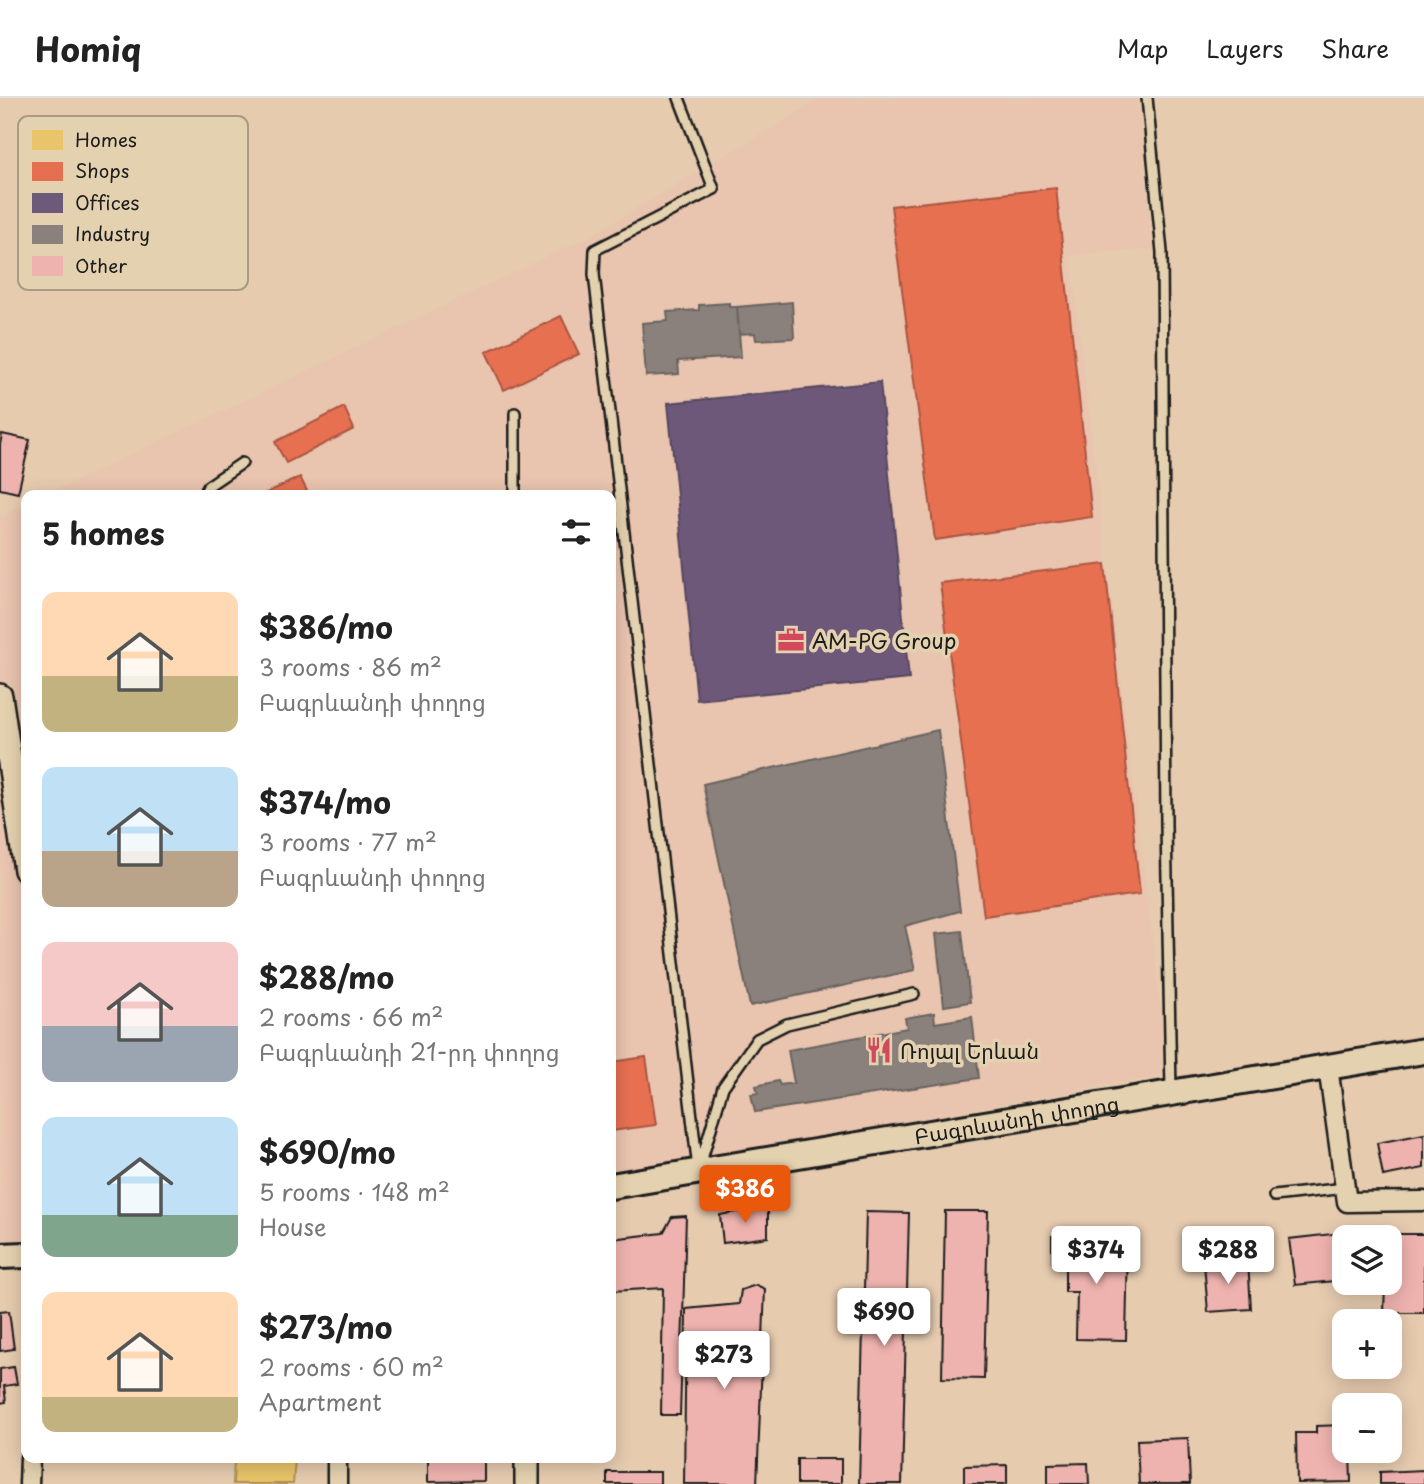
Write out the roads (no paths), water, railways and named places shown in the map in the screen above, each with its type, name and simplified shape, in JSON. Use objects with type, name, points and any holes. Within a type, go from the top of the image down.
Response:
[{"type":"main road","name":"Բագրևանդի փողոց","points":[[616,1185],[1424,1051]]},
{"type":"main road","points":[[0,1256],[21,1255]]},
{"type":"street","points":[[0,696],[21,837]]},
{"type":"street","points":[[1328,1067],[1347,1202],[1424,1201]]},
{"type":"street","points":[[29,1484],[30,1463]]},
{"type":"street","points":[[337,1463],[337,1484]]},
{"type":"street","points":[[527,1463],[527,1484]]},
{"type":"lane","points":[[679,98],[714,189],[595,250],[594,274],[698,1171]]},
{"type":"lane","points":[[1147,98],[1162,252],[1171,1093]]},
{"type":"lane","points":[[515,413],[515,490]]},
{"type":"lane","points":[[206,490],[208,485],[242,463]]},
{"type":"lane","points":[[698,1171],[716,1118],[723,1087],[757,1040],[788,1024],[914,993]]},
{"type":"lane","points":[[1274,1196],[1345,1188]]},
{"type":"place","name":"AM-PG Group","points":[[791,640]]},
{"type":"place","name":"Ռոյալ Երևան","points":[[879,1050]]}]
